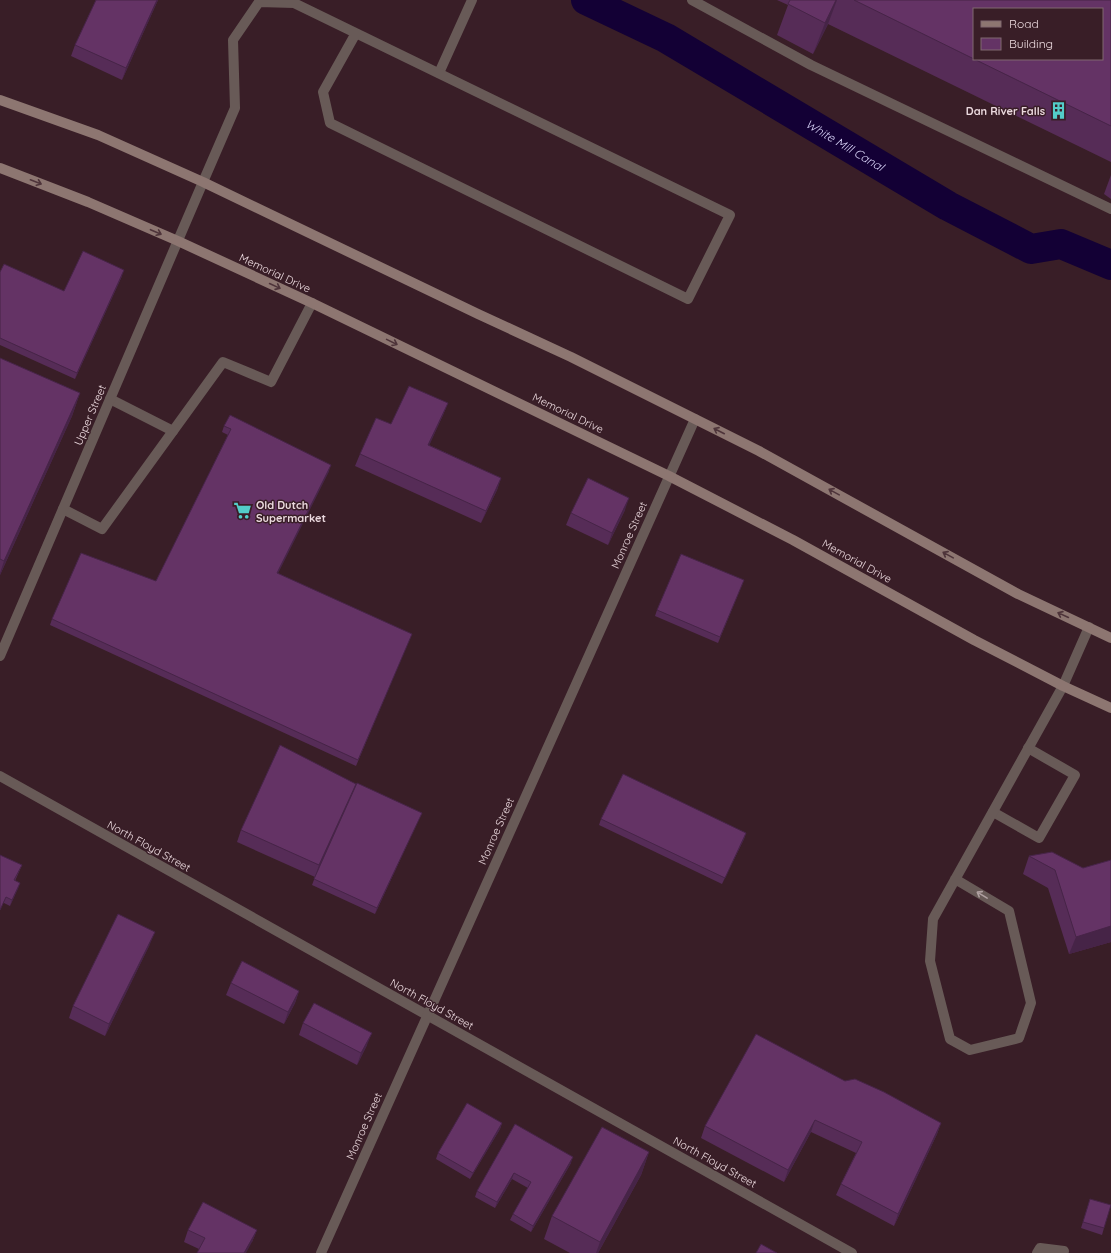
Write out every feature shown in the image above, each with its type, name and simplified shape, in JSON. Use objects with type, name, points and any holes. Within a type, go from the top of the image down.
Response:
[{"type":"main road","points":[[0,100],[98,135],[203,182],[470,311],[570,357],[695,418],[766,455],[1018,594],[1111,638]]},
{"type":"main road","name":"Memorial Drive","points":[[0,168],[88,202],[178,241],[312,303],[669,476],[793,540],[974,640],[1063,686],[1111,708]]},
{"type":"street","points":[[439,73],[472,0]]},
{"type":"street","points":[[692,0],[811,65],[1111,209]]},
{"type":"street","name":"Upper Street","points":[[0,656],[235,108],[233,40],[259,2],[294,3],[356,33]]},
{"type":"street","points":[[356,33],[730,215],[688,299],[330,123],[323,92],[356,33]]},
{"type":"street","points":[[63,510],[102,529],[223,362],[271,382],[312,303]]},
{"type":"street","points":[[110,399],[173,430]]},
{"type":"street","name":"Monroe Street","points":[[321,1253],[426,1015],[695,418]]},
{"type":"street","points":[[955,879],[1009,911],[1031,1003],[1019,1038],[970,1050],[950,1039],[930,961],[933,919],[955,879],[993,812],[1028,748],[1063,686],[1089,627]]},
{"type":"street","points":[[993,812],[1039,838],[1076,775],[1028,748]]},
{"type":"street","name":"North Floyd Street","points":[[0,776],[852,1253]]},
{"type":"street","points":[[1037,1253],[1040,1248],[1064,1251]]},
{"type":"building","points":[[96,0],[157,0],[126,68],[75,45]]},
{"type":"building","points":[[790,0],[836,0],[825,23],[788,4]]},
{"type":"building","points":[[854,0],[1111,0],[1111,126],[976,60],[1103,60],[1103,8],[973,8],[973,59]]},
{"type":"building","points":[[83,251],[124,270],[77,373],[0,338],[0,272],[4,264],[64,291]]},
{"type":"building","points":[[0,358],[80,393],[4,561],[0,559]]},
{"type":"building","points":[[409,386],[448,403],[428,445],[501,478],[486,511],[360,454],[376,418],[391,424]]},
{"type":"building","points":[[230,415],[331,465],[277,573],[412,634],[358,760],[52,619],[81,553],[156,581],[231,429],[224,426]]},
{"type":"building","points":[[588,478],[629,498],[612,533],[571,513]]},
{"type":"building","points":[[681,554],[744,580],[720,637],[657,610]]},
{"type":"building","points":[[280,745],[356,784],[319,865],[241,830]]},
{"type":"building","points":[[623,774],[746,833],[725,878],[601,819]]},
{"type":"building","points":[[357,783],[422,813],[377,908],[314,879]]},
{"type":"building","points":[[1052,852],[1083,868],[1111,860],[1111,926],[1076,937],[1055,870],[1029,856]]},
{"type":"building","points":[[0,855],[22,865],[14,880],[20,883],[12,900],[6,897],[0,910]]},
{"type":"building","points":[[118,914],[155,932],[109,1024],[73,1006]]},
{"type":"building","points":[[242,961],[299,991],[288,1012],[231,983]]},
{"type":"building","points":[[314,1003],[372,1033],[361,1053],[303,1023]]},
{"type":"building","points":[[756,1034],[845,1081],[855,1079],[884,1092],[941,1123],[898,1214],[841,1184],[862,1142],[815,1120],[788,1170],[705,1126]]},
{"type":"building","points":[[467,1103],[502,1123],[473,1173],[438,1153]]},
{"type":"building","points":[[515,1124],[573,1157],[533,1226],[513,1214],[531,1182],[514,1173],[497,1202],[477,1191]]},
{"type":"building","points":[[602,1127],[649,1152],[600,1242],[552,1216]]},
{"type":"building","points":[[1090,1199],[1111,1205],[1104,1228],[1083,1222]]},
{"type":"building","points":[[203,1202],[257,1230],[244,1253],[197,1253],[205,1238],[188,1230]]},
{"type":"building","points":[[761,1244],[777,1253],[756,1253]]},
{"type":"waterway","name":"White Mill Canal","points":[[586,0],[666,38],[948,206],[1031,249],[1061,244],[1111,265]]},
{"type":"place","name":"Dan River Falls","points":[[1058,111]]},
{"type":"place","name":"Old Dutch Supermarket","points":[[243,511]]}]
